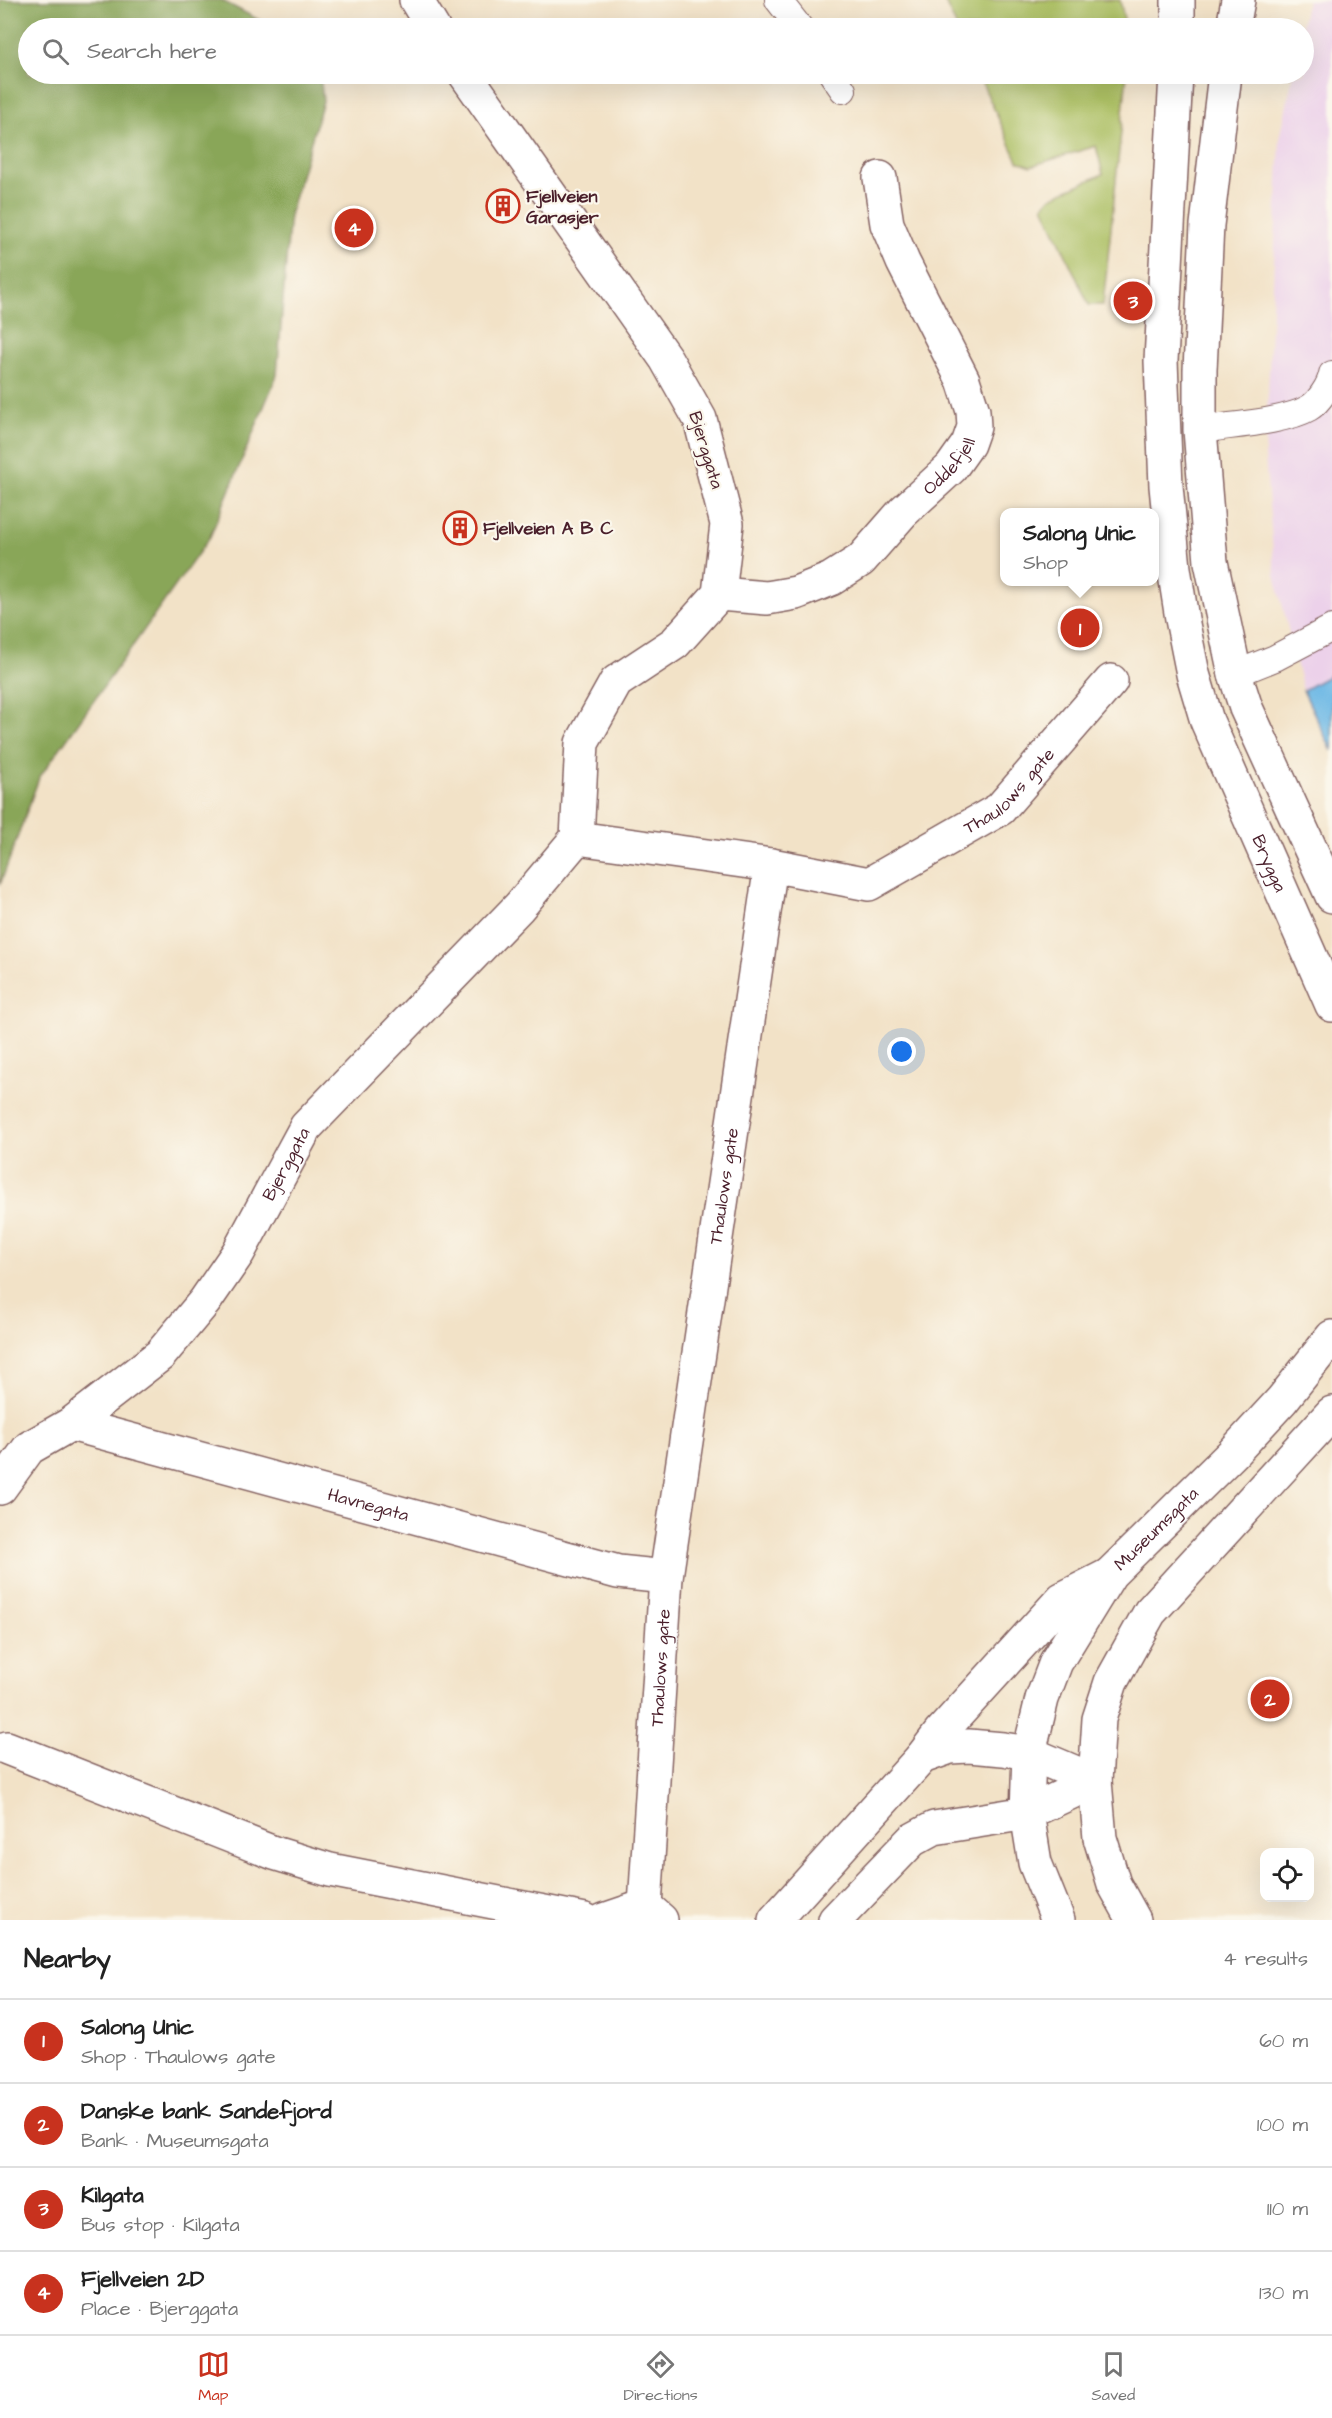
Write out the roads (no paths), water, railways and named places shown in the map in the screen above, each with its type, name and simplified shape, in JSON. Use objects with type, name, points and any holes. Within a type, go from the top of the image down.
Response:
[{"type":"street","points":[[416,0],[427,18]]},
{"type":"street","points":[[1178,0],[1178,18]]},
{"type":"street","points":[[1235,18],[1238,0]]},
{"type":"street","name":"Bjerggata","points":[[472,84],[666,359],[700,419],[727,524],[719,594]]},
{"type":"street","name":"Brygga","points":[[1175,84],[1161,361],[1166,475],[1174,568],[1182,619],[1193,674],[1207,721],[1332,1005]]},
{"type":"street","points":[[1224,84],[1207,225],[1200,370],[1200,430],[1211,562],[1234,674],[1246,708],[1332,896]]},
{"type":"street","name":"Oddefjell","points":[[719,594],[767,598],[796,593],[831,579],[861,560],[903,512],[951,468],[968,444],[974,427],[963,380],[903,262],[887,224],[880,178]]},
{"type":"street","points":[[719,594],[675,643],[616,682],[582,742],[577,838],[771,865]]},
{"type":"street","name":"Thaulows gate","points":[[653,1913],[666,1577],[771,865],[869,884],[1000,809],[1111,681]]},
{"type":"street","name":"Bjerggata","points":[[0,1488],[28,1448],[71,1424],[160,1355],[205,1300],[238,1252],[306,1127],[519,907],[577,838]]},
{"type":"street","name":"Museumsgata","points":[[1058,1920],[1035,1863],[1027,1812],[1029,1753],[1042,1699],[1056,1662],[1110,1574],[1232,1454],[1282,1400],[1332,1336]]},
{"type":"street","points":[[1134,1920],[1114,1884],[1100,1838],[1095,1781],[1099,1719],[1111,1682],[1150,1612],[1332,1413]]},
{"type":"street","name":"Havnegata","points":[[71,1424],[618,1572],[666,1577]]},
{"type":"street","points":[[775,1920],[922,1757],[972,1696],[1062,1599],[1110,1574]]},
{"type":"street","points":[[922,1757],[950,1748],[969,1746],[1029,1753],[1095,1781]]},
{"type":"street","points":[[7,1748],[274,1853],[330,1870],[585,1920]]},
{"type":"street","points":[[835,1920],[912,1840],[934,1828],[1027,1812],[1095,1781]]},
{"type":"street","points":[[604,1920],[653,1913]]},
{"type":"lane","points":[[778,0],[792,18]]},
{"type":"lane","points":[[1200,430],[1292,415],[1311,407],[1330,382],[1332,374]]},
{"type":"lane","points":[[1234,674],[1275,658],[1332,628]]},
{"type":"water","points":[[1332,674],[1332,751],[1303,690]]},
{"type":"place","name":"Fjellveien Garasjer","points":[[503,206]]},
{"type":"place","name":"Fjellveien 2D","points":[[354,228]]},
{"type":"place","name":"Kilgata","points":[[1133,301]]},
{"type":"place","name":"Fjellveien A B C","points":[[460,528]]},
{"type":"place","name":"Salong Unic","points":[[1080,628]]},
{"type":"place","name":"Danske bank Sandefjord","points":[[1270,1699]]}]
